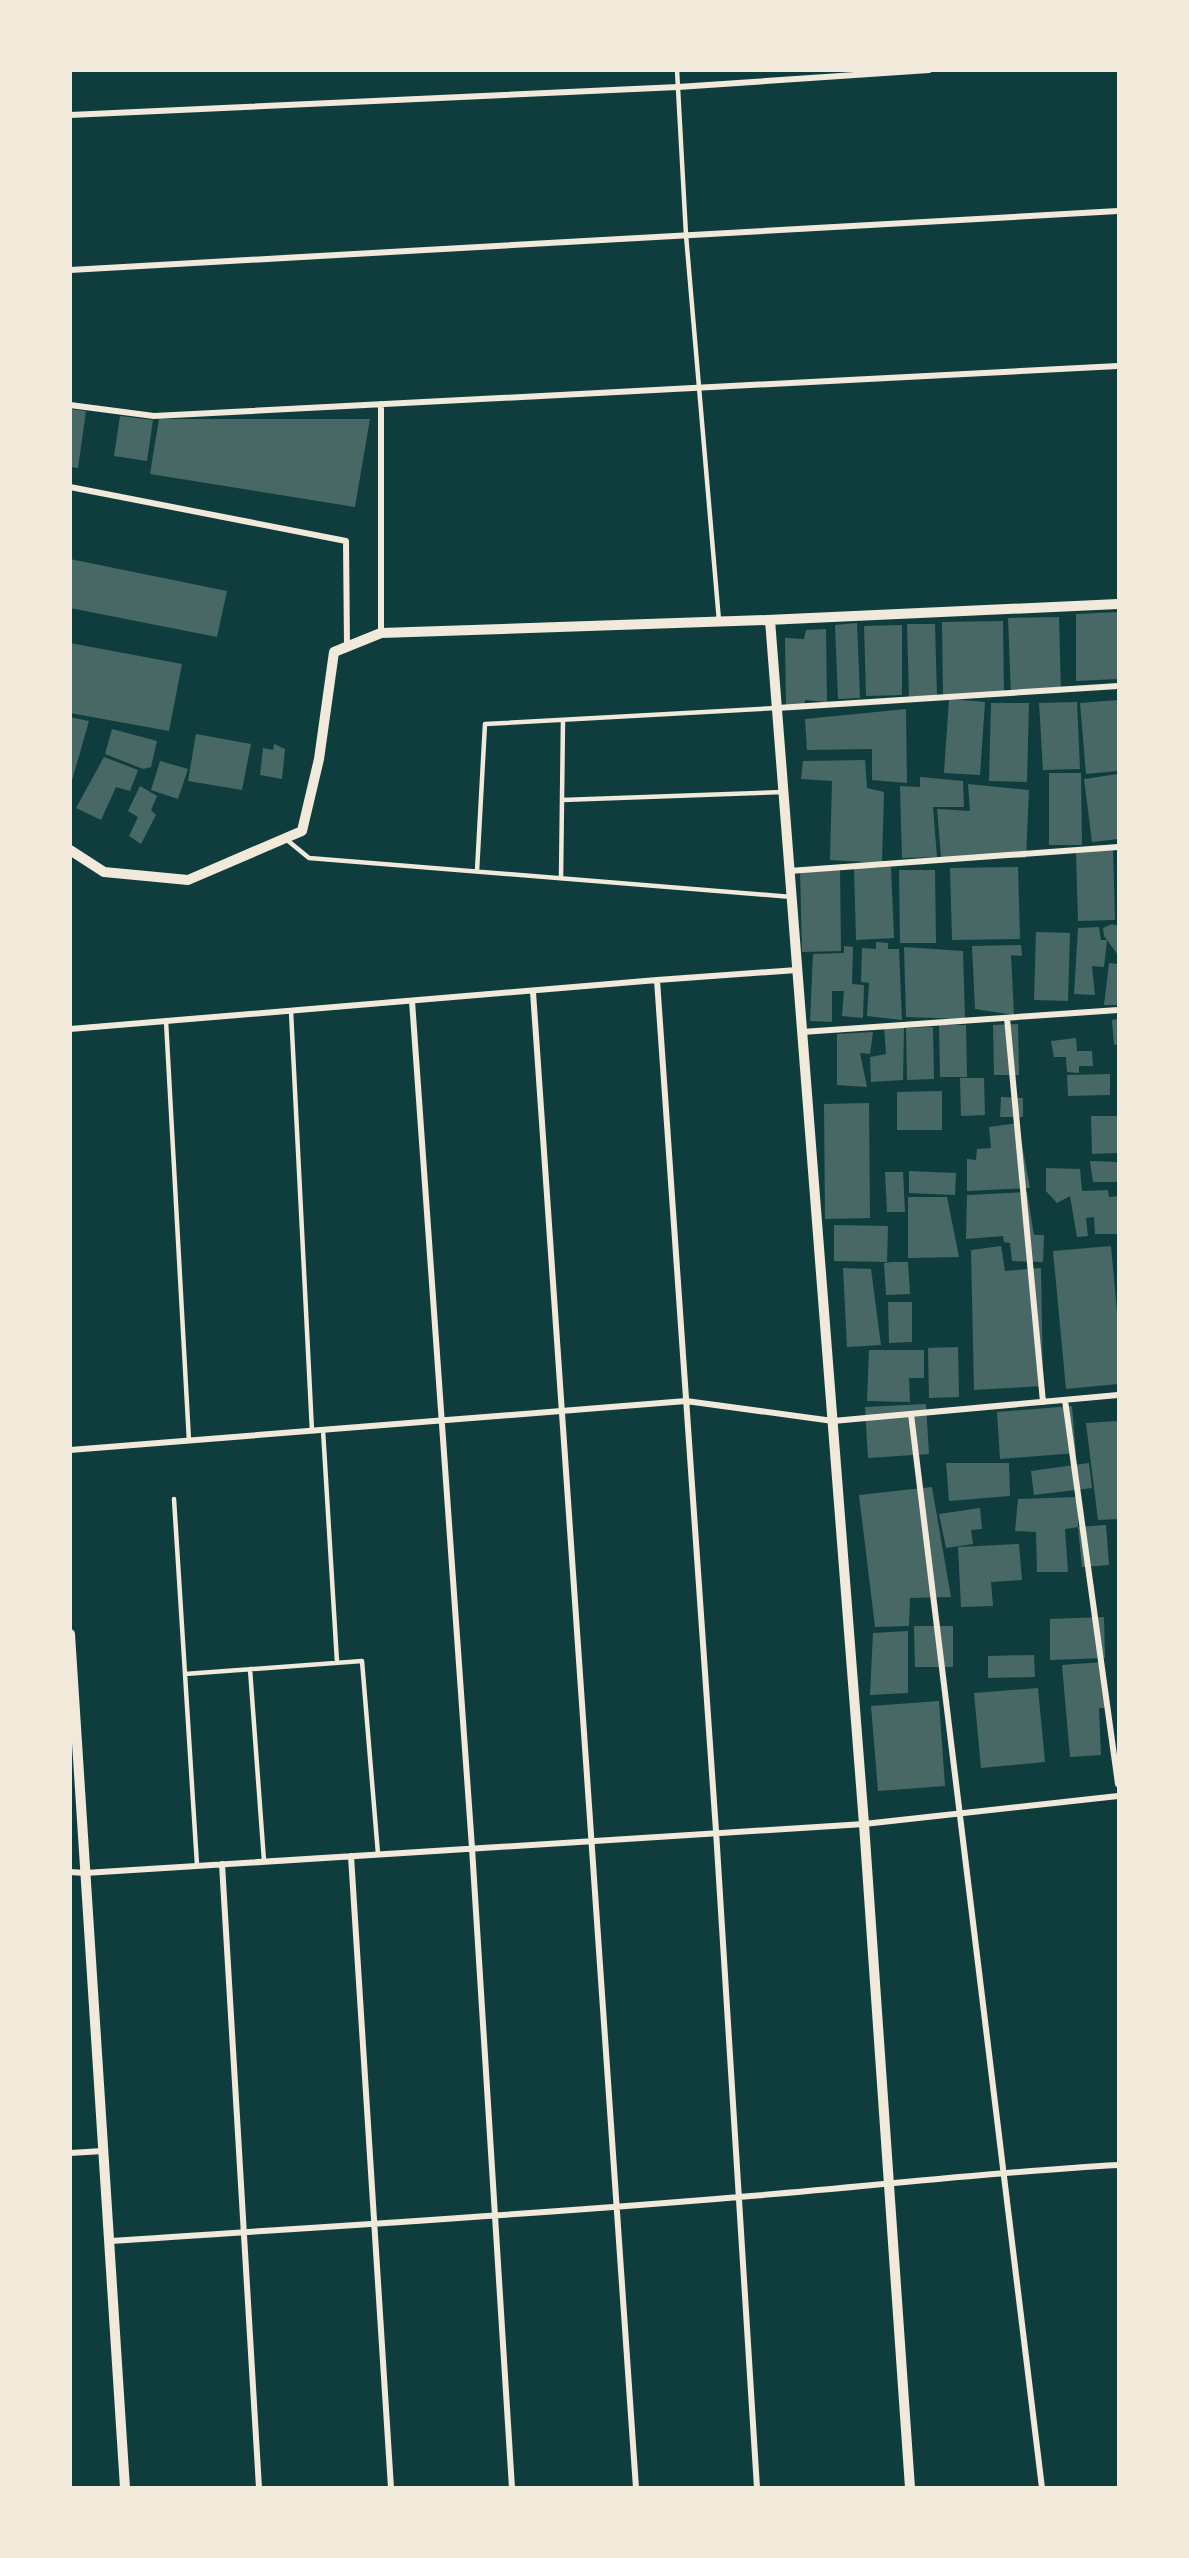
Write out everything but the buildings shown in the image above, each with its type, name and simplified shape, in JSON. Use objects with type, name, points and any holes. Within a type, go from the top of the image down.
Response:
[{"type":"street","points":[[70,115],[678,87],[929,70]]},
{"type":"street","points":[[70,270],[1119,211]]},
{"type":"street","points":[[70,405],[154,417],[1119,366]]},
{"type":"street","points":[[381,404],[381,633]]},
{"type":"street","points":[[70,488],[346,541],[347,646]]},
{"type":"street","points":[[70,850],[105,872],[188,879],[302,831],[319,759],[334,652],[381,633],[770,620],[1119,604]]},
{"type":"street","points":[[770,620],[864,1824],[910,2487]]},
{"type":"street","points":[[777,708],[1119,686]]},
{"type":"street","points":[[789,871],[1119,847]]},
{"type":"street","points":[[70,1029],[797,970]]},
{"type":"street","points":[[657,980],[716,1831],[757,2487]]},
{"type":"street","points":[[533,992],[636,2487]]},
{"type":"street","points":[[412,1001],[472,1848],[512,2487]]},
{"type":"street","points":[[802,1032],[1119,1010]]},
{"type":"street","points":[[1006,1018],[1043,1402]]},
{"type":"street","points":[[70,1450],[686,1401],[832,1421],[1119,1395]]},
{"type":"street","points":[[1065,1400],[1119,1784]]},
{"type":"street","points":[[911,1414],[1042,2487]]},
{"type":"street","points":[[70,1635],[125,2487]]},
{"type":"street","points":[[70,1872],[85,1873],[590,1841],[716,1831],[864,1824],[1119,1796]]},
{"type":"street","points":[[351,1856],[391,2487]]},
{"type":"street","points":[[222,1864],[259,2487]]},
{"type":"street","points":[[70,2153],[103,2151]]},
{"type":"street","points":[[110,2241],[495,2216],[739,2197],[1003,2171],[1119,2165]]},
{"type":"lane","points":[[677,70],[686,235],[719,622]]},
{"type":"lane","points":[[477,871],[485,724],[777,708]]},
{"type":"lane","points":[[561,878],[563,720]]},
{"type":"lane","points":[[562,800],[783,792]]},
{"type":"lane","points":[[285,838],[309,858],[792,897]]},
{"type":"lane","points":[[291,1011],[312,1431]]},
{"type":"lane","points":[[166,1021],[189,1441]]},
{"type":"lane","points":[[323,1430],[337,1662]]},
{"type":"lane","points":[[174,1499],[197,1865]]},
{"type":"lane","points":[[185,1674],[362,1661],[378,1854]]},
{"type":"lane","points":[[250,1669],[264,1861]]}]
